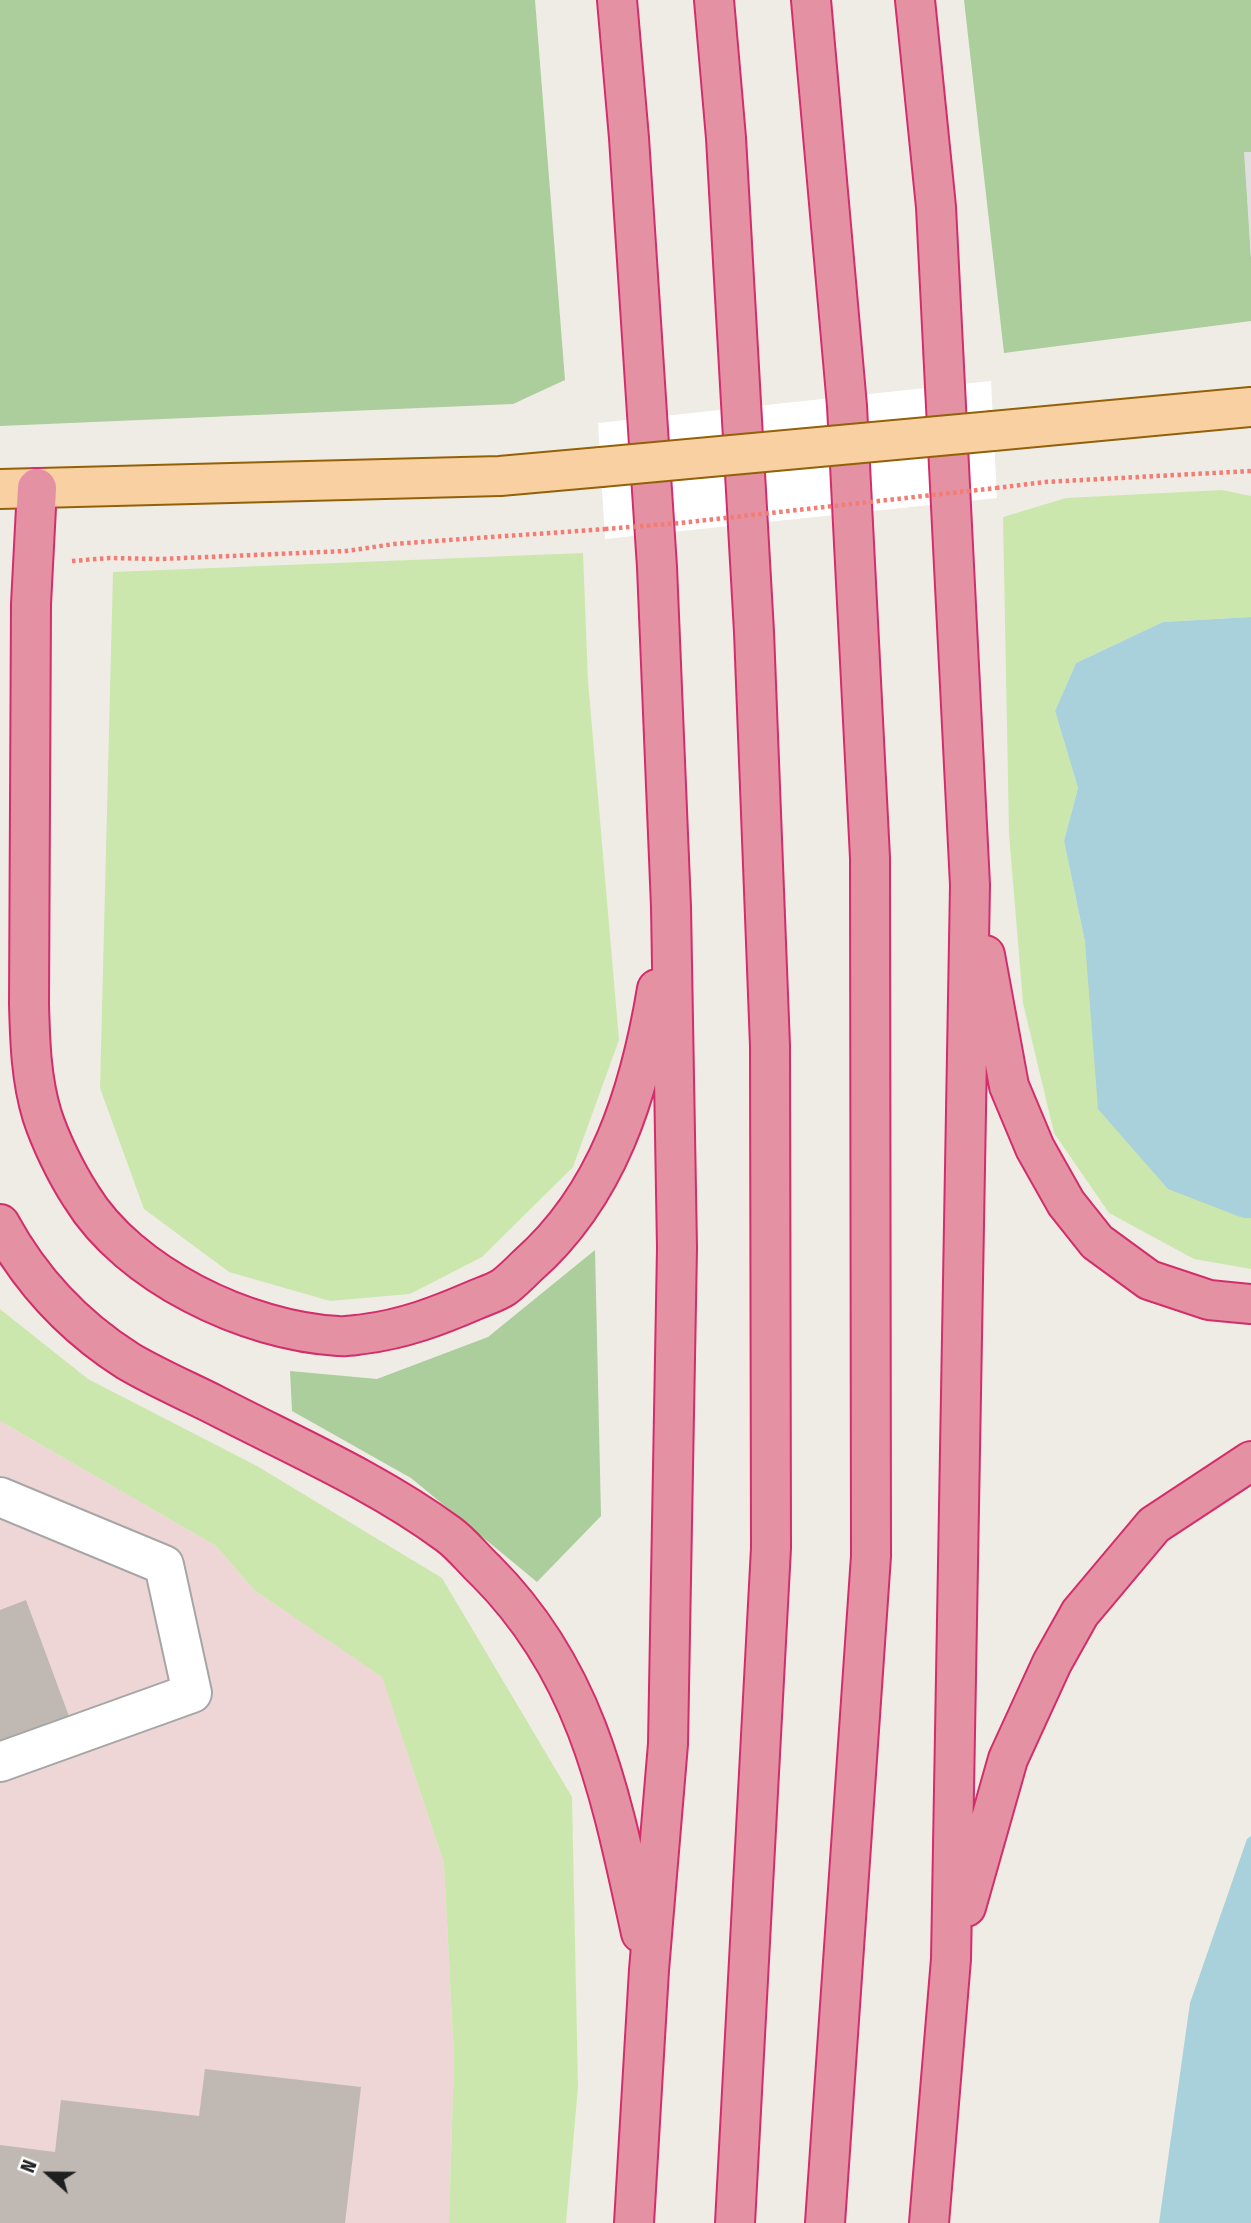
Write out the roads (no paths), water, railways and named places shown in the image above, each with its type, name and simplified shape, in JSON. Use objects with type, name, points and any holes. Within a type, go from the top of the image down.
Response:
[{"type":"highway","points":[[617,0],[630,152],[657,567],[671,907],[677,1248],[668,1744],[649,1970],[634,2223]]},
{"type":"highway","points":[[713,0],[726,138],[754,632],[770,1046],[771,1548],[735,2223]]},
{"type":"highway","points":[[811,0],[847,406],[870,859],[871,1556],[825,2223]]},
{"type":"highway","points":[[915,0],[936,207],[970,885],[951,1959],[929,2223]]},
{"type":"highway","points":[[18,488],[33,564],[29,1004],[32,1063],[42,1115],[81,1197],[131,1253],[160,1275],[196,1295],[242,1315],[293,1331],[340,1337],[393,1330],[437,1317],[502,1288],[542,1253],[579,1210],[608,1162],[628,1110],[654,1010],[671,907]]},
{"type":"highway","points":[[970,885],[1009,1086],[1035,1148],[1066,1203],[1097,1242],[1149,1280],[1209,1300],[1251,1304]]},
{"type":"highway","points":[[0,1224],[12,1247],[40,1286],[80,1326],[128,1361],[394,1497],[450,1536],[501,1587],[536,1630],[567,1682],[593,1742],[614,1813],[649,1970]]},
{"type":"highway","points":[[951,1959],[1008,1759],[1052,1663],[1080,1613],[1154,1525],[1251,1461]]},
{"type":"main road","points":[[18,488],[500,476],[1251,407]]},
{"type":"lane","points":[[0,1497],[164,1565],[192,1693],[0,1762]]},
{"type":"water","points":[[1251,617],[1251,1218],[1243,1218],[1168,1189],[1098,1109],[1085,942],[1064,841],[1078,788],[1055,711],[1076,663],[1163,622]]},
{"type":"water","points":[[1251,1836],[1251,2223],[1159,2223],[1190,2003],[1247,1839]]}]
